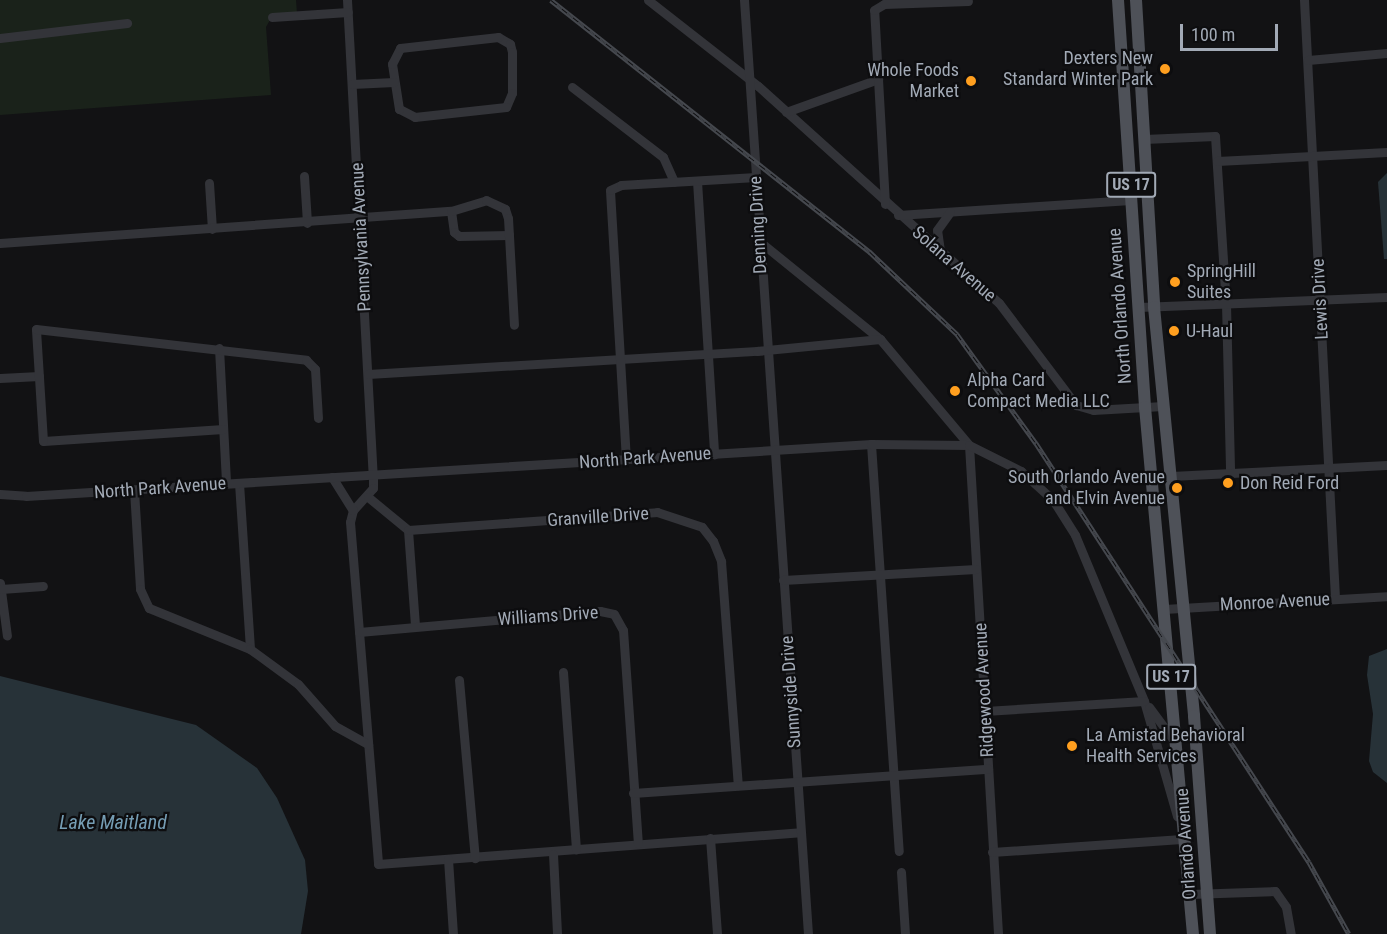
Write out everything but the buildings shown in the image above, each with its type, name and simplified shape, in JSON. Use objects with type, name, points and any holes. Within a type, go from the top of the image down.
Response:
[{"type":"main road","name":"North Orlando Avenue","points":[[1118,0],[1145,407],[1164,609]]},
{"type":"main road","name":"North Orlando Avenue","points":[[1137,0],[1154,307],[1184,608]]},
{"type":"main road","points":[[1126,98],[1133,102],[1143,125]]},
{"type":"main road","name":"Orlando Avenue","points":[[1184,608],[1202,806],[1210,934]]},
{"type":"main road","name":"Orlando Avenue","points":[[1164,609],[1193,934]]},
{"type":"main road","points":[[1178,746],[1202,806]]},
{"type":"street","name":"Pennsylvania Avenue","points":[[347,0],[373,474],[368,497]]},
{"type":"street","name":"Solana Avenue","points":[[648,0],[749,80],[885,204],[999,303],[1076,405],[1093,410],[1163,406]]},
{"type":"street","name":"Denning Drive","points":[[744,0],[774,450]]},
{"type":"street","name":"Lewis Drive","points":[[1304,0],[1335,598]]},
{"type":"street","points":[[885,204],[874,13],[884,4],[968,1]]},
{"type":"street","points":[[272,17],[348,12]]},
{"type":"street","points":[[0,38],[128,23]]},
{"type":"street","points":[[498,37],[510,44],[511,103],[498,111],[405,115],[395,101],[394,82],[395,56],[400,48],[410,44],[498,37]]},
{"type":"street","points":[[1308,60],[1387,53]]},
{"type":"street","points":[[786,112],[878,79]]},
{"type":"street","points":[[352,84],[394,82]]},
{"type":"street","points":[[572,87],[663,157],[674,182]]},
{"type":"street","points":[[1144,139],[1215,136],[1226,304],[1230,473]]},
{"type":"street","points":[[1217,161],[1387,152]]},
{"type":"street","points":[[304,176],[308,223]]},
{"type":"street","points":[[626,459],[610,190],[621,185],[756,177]]},
{"type":"street","points":[[697,181],[714,454]]},
{"type":"street","points":[[209,183],[212,229]]},
{"type":"street","points":[[898,215],[1131,200]]},
{"type":"street","points":[[0,243],[308,223],[451,211],[471,202],[497,203],[505,209],[509,235],[514,325]]},
{"type":"street","points":[[451,211],[454,232],[459,236],[509,235]]},
{"type":"street","points":[[940,251],[937,230],[950,212]]},
{"type":"street","points":[[759,241],[880,339],[969,446]]},
{"type":"street","points":[[1138,307],[1387,297]]},
{"type":"street","points":[[223,429],[43,441],[36,329],[219,348],[312,363],[318,418]]},
{"type":"street","points":[[368,374],[708,354],[880,339]]},
{"type":"street","points":[[219,348],[226,483]]},
{"type":"street","points":[[0,378],[39,376]]},
{"type":"street","points":[[871,444],[899,851]]},
{"type":"street","name":"North Park Avenue","points":[[0,494],[26,496],[134,490],[871,444],[969,446],[1021,471],[1058,506],[1075,535],[1144,701],[1169,780],[1188,863]]},
{"type":"street","name":"Ridgewood Avenue","points":[[969,446],[998,934]]},
{"type":"street","name":"Sunnyside Drive","points":[[774,450],[808,934]]},
{"type":"street","points":[[1151,477],[1387,465]]},
{"type":"street","points":[[332,477],[352,510],[350,522],[378,864],[553,854],[638,843],[800,832]]},
{"type":"street","points":[[239,483],[249,649]]},
{"type":"street","points":[[134,490],[142,600],[149,608],[249,649],[298,684],[335,726],[368,744]]},
{"type":"street","points":[[352,510],[368,497],[408,530],[415,626]]},
{"type":"street","name":"Granville Drive","points":[[408,530],[657,512],[702,527],[713,541],[721,561],[738,785]]},
{"type":"street","points":[[783,580],[976,569]]},
{"type":"street","points":[[0,583],[7,636]]},
{"type":"street","points":[[1,589],[43,586]]},
{"type":"street","name":"Monroe Avenue","points":[[1164,609],[1387,596]]},
{"type":"street","name":"Williams Drive","points":[[359,632],[600,611],[614,614],[622,630],[638,843]]},
{"type":"street","points":[[564,672],[576,850]]},
{"type":"street","points":[[459,680],[475,858]]},
{"type":"street","points":[[985,711],[1144,701]]},
{"type":"street","name":"North Park Avenue","points":[[1144,701],[1178,746]]},
{"type":"street","points":[[633,793],[893,772],[988,769]]},
{"type":"street","points":[[710,838],[717,934]]},
{"type":"street","points":[[992,852],[1182,839]]},
{"type":"street","points":[[553,854],[557,934]]},
{"type":"street","points":[[448,859],[453,934]]},
{"type":"street","points":[[900,872],[905,934]]},
{"type":"street","points":[[1190,894],[1275,891],[1286,907],[1292,934]]},
{"type":"shaded area","points":[[0,0],[296,0],[297,13],[270,20],[266,27],[271,95],[0,115]]},
{"type":"water","points":[[1387,173],[1387,259],[1384,259],[1378,182]]},
{"type":"water","points":[[1387,649],[1387,783],[1373,772],[1369,761],[1373,714],[1367,675],[1369,656]]},
{"type":"water","name":"Lake Maitland","points":[[0,676],[196,725],[257,768],[277,798],[305,860],[308,891],[301,934],[0,934]]},
{"type":"railway","points":[[551,0],[870,252],[957,334],[1036,443],[1309,862],[1349,934]]},
{"type":"place","name":"Dexters New Standard Winter Park","points":[[1165,69]]},
{"type":"place","name":"Whole Foods Market","points":[[971,81]]},
{"type":"place","name":"SpringHill Suites","points":[[1175,282]]},
{"type":"place","name":"U-Haul","points":[[1174,331]]},
{"type":"place","name":"Alpha Card Compact Media LLC","points":[[955,391]]},
{"type":"place","name":"Don Reid Ford","points":[[1228,483]]},
{"type":"place","name":"South Orlando Avenue and Elvin Avenue","points":[[1177,488]]},
{"type":"place","name":"La Amistad Behavioral Health Services","points":[[1072,746]]}]
